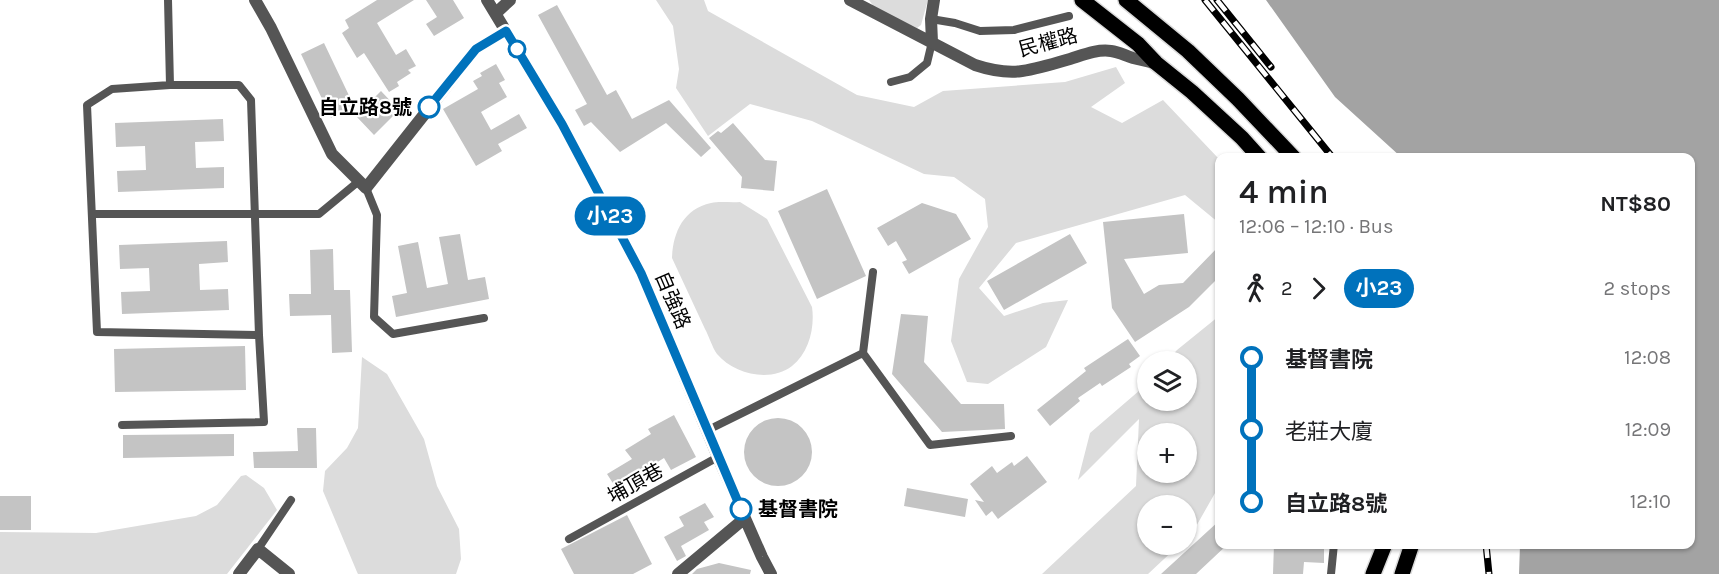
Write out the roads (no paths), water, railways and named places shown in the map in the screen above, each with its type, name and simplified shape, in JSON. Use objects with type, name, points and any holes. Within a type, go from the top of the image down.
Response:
[{"type":"main road","name":"民權路","points":[[1082,0],[1138,44],[1156,63],[1242,138],[1256,153]]},
{"type":"main road","points":[[1126,0],[1188,51],[1289,153]]},
{"type":"main road","points":[[1373,574],[1384,549]]},
{"type":"main road","points":[[1402,574],[1410,549]]},
{"type":"street","name":"自強路","points":[[487,0],[562,124],[641,273],[718,457],[771,574]]},
{"type":"street","points":[[496,13],[510,0]]},
{"type":"street","points":[[932,42],[931,19],[934,0]]},
{"type":"street","name":"民權路","points":[[854,1],[975,65],[1004,72],[1034,70],[1091,52],[1112,51],[1156,63]]},
{"type":"street","points":[[260,2],[332,154],[362,184],[476,49],[506,31]]},
{"type":"street","points":[[678,574],[745,518]]},
{"type":"street","points":[[239,574],[258,549],[289,574]]},
{"type":"lane","points":[[168,0],[170,86]]},
{"type":"lane","points":[[931,19],[981,31],[1014,30],[1069,16]]},
{"type":"lane","points":[[891,82],[910,77],[927,63],[932,42]]},
{"type":"lane","points":[[122,425],[264,422],[251,100],[240,85],[170,86],[112,89],[87,105],[97,332],[259,335]]},
{"type":"lane","points":[[92,214],[319,214],[362,184],[377,215],[374,317],[393,334],[484,318]]},
{"type":"lane","points":[[873,272],[862,353],[930,445],[1011,436]]},
{"type":"lane","points":[[708,430],[862,353]]},
{"type":"lane","name":"埔頂巷","points":[[569,538],[718,457]]},
{"type":"lane","points":[[258,549],[291,500]]},
{"type":"lane","points":[[1331,574],[1334,549]]},
{"type":"railway","points":[[1205,0],[1329,153]]},
{"type":"railway","points":[[1217,0],[1271,67]]},
{"type":"railway","points":[[1486,549],[1489,574]]},
{"type":"place","name":"自立路8號","points":[[429,107]]},
{"type":"place","name":"基督書院","points":[[741,509]]}]
